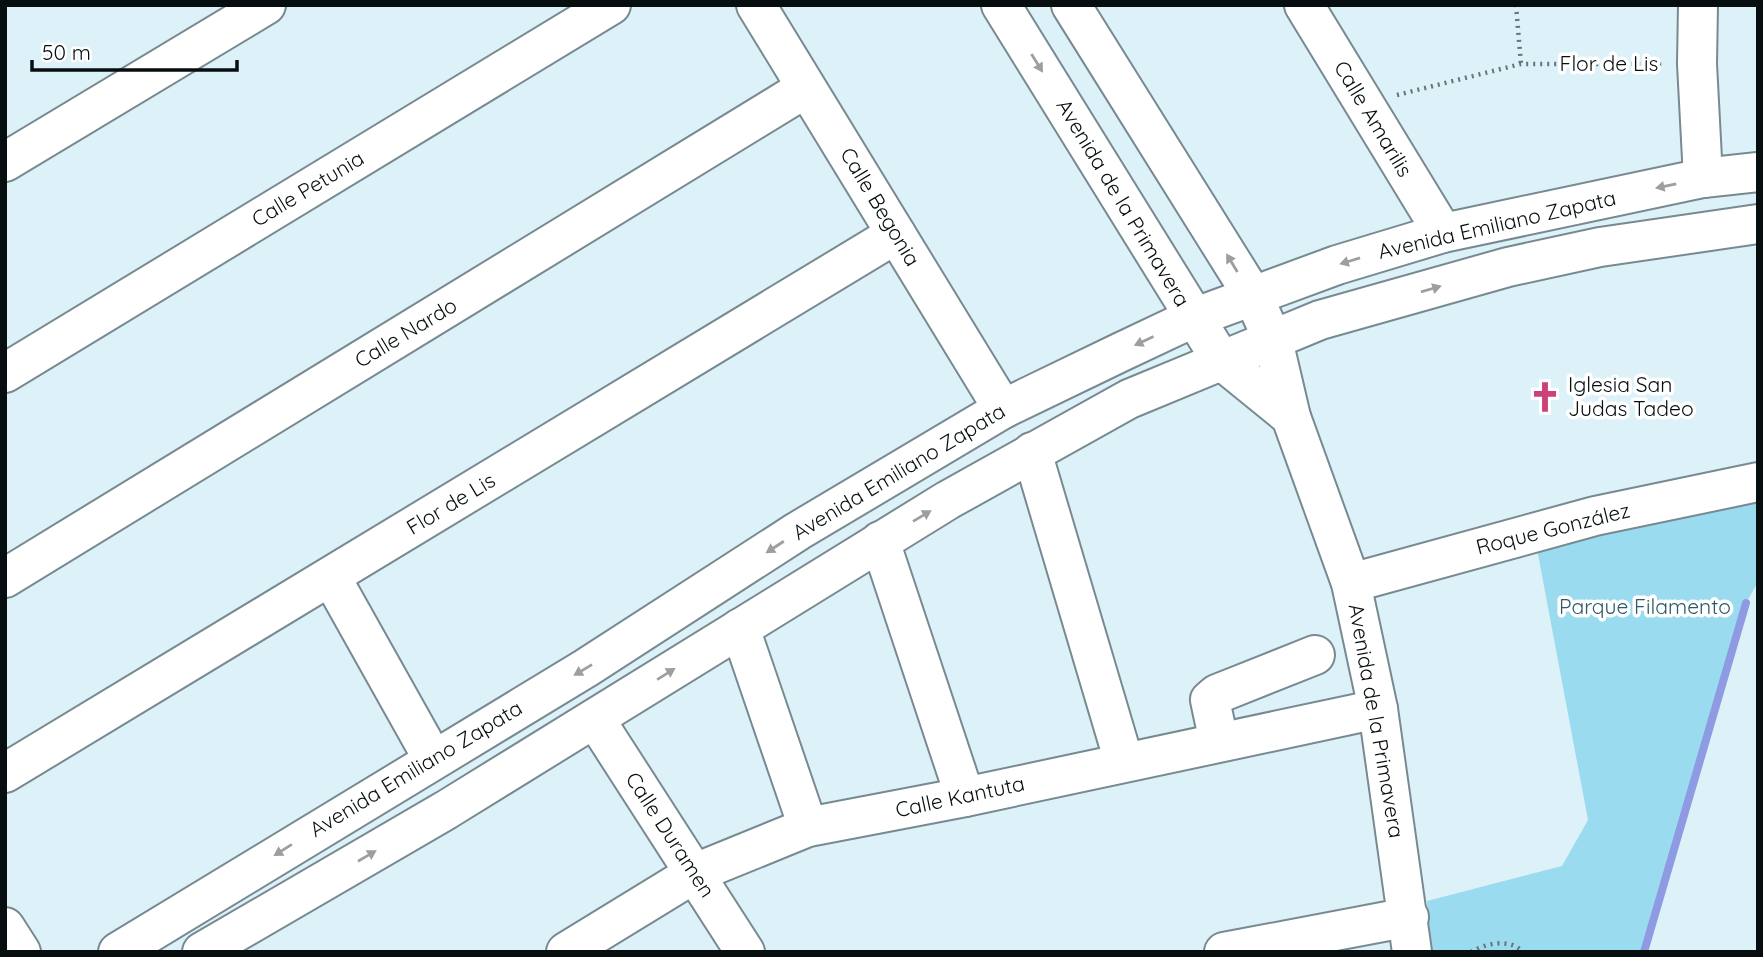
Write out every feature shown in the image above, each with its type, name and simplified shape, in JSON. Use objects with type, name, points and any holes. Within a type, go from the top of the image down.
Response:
[{"type":"street","points":[[5,162],[266,5]]},
{"type":"street","name":"Calle Petunia","points":[[5,373],[611,5]]},
{"type":"street","name":"Calle Begonia","points":[[756,5],[1003,410]]},
{"type":"street","name":"Avenida de la Primavera","points":[[1001,5],[1221,360],[1291,417]]},
{"type":"street","name":"Avenida de la Primavera","points":[[1071,5],[1253,296],[1273,340],[1291,417],[1351,583],[1378,709],[1411,934]]},
{"type":"street","name":"Calle Amarilis","points":[[1304,5],[1443,233]]},
{"type":"street","points":[[1699,5],[1697,64],[1703,178]]},
{"type":"street","name":"Calle Nardo","points":[[5,578],[806,88]]},
{"type":"street","name":"Avenida Emiliano Zapata","points":[[118,952],[586,668],[798,531],[1003,410],[1193,318],[1337,265],[1443,233],[1703,178],[1758,172]]},
{"type":"street","name":"Avenida Emiliano Zapata","points":[[202,952],[595,719],[880,541],[1032,452],[1129,400],[1320,320],[1508,267],[1600,247],[1758,225]]},
{"type":"street","name":"Flor de Lis","points":[[5,774],[896,234]]},
{"type":"street","points":[[1032,452],[1124,762]]},
{"type":"street","name":"Roque González","points":[[1351,583],[1595,516],[1758,482]]},
{"type":"street","points":[[880,541],[965,797]]},
{"type":"street","points":[[331,576],[433,759]]},
{"type":"street","points":[[740,628],[808,827]]},
{"type":"street","points":[[1219,742],[1209,708],[1210,700],[1217,694],[1315,654]]},
{"type":"street","name":"Calle Kantuta","points":[[566,952],[695,873],[808,827],[965,797],[1378,709]]},
{"type":"street","name":"Calle Duramen","points":[[595,719],[745,952]]},
{"type":"street","points":[[5,927],[20,952]]},
{"type":"street","points":[[1224,952],[1411,934]]},
{"type":"path","points":[[1516,5],[1521,64]]},
{"type":"path","name":"Flor de Lis","points":[[1364,104],[1521,64],[1697,64]]},
{"type":"path","points":[[1471,952],[1497,942],[1518,947],[1523,952]]},
{"type":"green space","name":"Parque Filamento","points":[[1758,483],[1758,582],[1746,603],[1645,949],[1648,952],[1431,952],[1427,901],[1562,866],[1588,820],[1534,533]]},
{"type":"waterway","points":[[1644,952],[1746,603]]},
{"type":"place","name":"Iglesia San Judas Tadeo","points":[[1545,397]]}]
